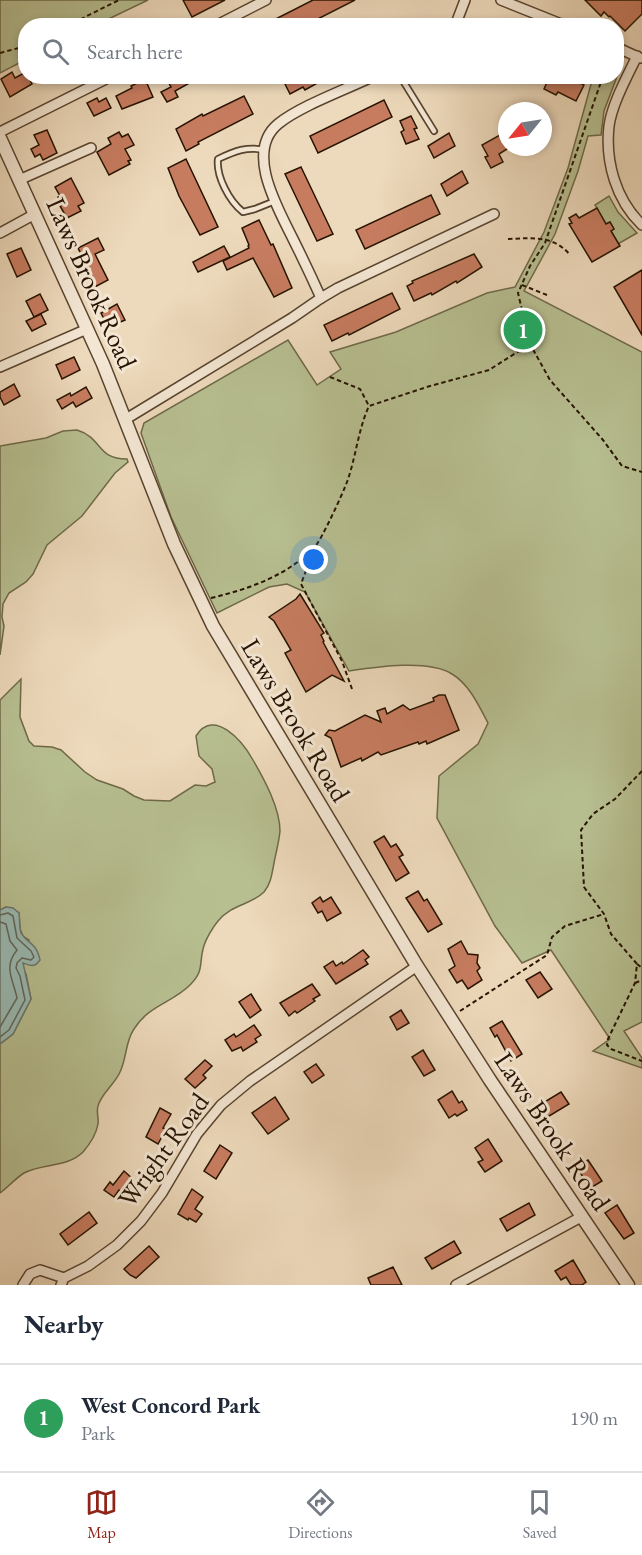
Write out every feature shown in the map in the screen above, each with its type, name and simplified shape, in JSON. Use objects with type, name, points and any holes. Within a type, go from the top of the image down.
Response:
[{"type":"street","points":[[231,18],[266,0]]},
{"type":"street","points":[[458,18],[465,0]]},
{"type":"street","points":[[501,0],[546,18]]},
{"type":"street","points":[[624,50],[639,57],[624,84],[609,125],[609,148],[612,172],[619,194],[630,213],[642,225]]},
{"type":"street","points":[[0,132],[96,84]]},
{"type":"street","points":[[321,298],[275,201],[266,176],[265,150],[269,137],[277,124],[357,84]]},
{"type":"street","name":"Laws Brook Road","points":[[0,138],[126,419],[166,524],[200,600],[246,683],[417,966],[628,1285]]},
{"type":"street","points":[[19,180],[91,148]]},
{"type":"street","points":[[0,233],[35,214]]},
{"type":"street","points":[[126,419],[338,288],[494,214]]},
{"type":"street","points":[[0,367],[87,329]]},
{"type":"street","name":"Wright Road","points":[[23,1285],[30,1274],[40,1270],[62,1282],[102,1256],[141,1221],[162,1193],[197,1134],[215,1111],[235,1092],[417,966]]},
{"type":"street","points":[[456,1285],[581,1217]]},
{"type":"lane","points":[[405,84],[434,130]]},
{"type":"lane","points":[[265,150],[253,148],[237,150],[218,159],[217,168],[234,204],[243,212],[275,201]]},
{"type":"path","points":[[83,18],[119,0]]},
{"type":"path","points":[[0,53],[18,48]]},
{"type":"path","points":[[600,84],[547,239],[530,266],[518,293],[530,344],[550,380],[603,440],[622,466],[642,472]]},
{"type":"path","points":[[508,239],[547,239],[563,247],[570,255]]},
{"type":"path","points":[[522,285],[547,295]]},
{"type":"path","points":[[352,689],[342,661],[301,584],[315,547],[347,481],[362,422],[369,406],[489,370],[530,344]]},
{"type":"path","points":[[330,377],[360,389],[369,406]]},
{"type":"path","points":[[200,600],[243,591],[278,575],[315,547]]},
{"type":"path","points":[[642,771],[615,799],[593,814],[581,830],[584,887],[604,914],[611,934],[642,968]]},
{"type":"path","points":[[450,1017],[547,955],[552,937],[565,926],[604,914]]},
{"type":"path","points":[[637,964],[635,983],[607,1045],[611,1049],[642,1061]]},
{"type":"path","points":[[635,983],[642,980]]},
{"type":"green space","points":[[0,0],[148,0],[111,18],[18,18],[18,64],[0,73]]},
{"type":"green space","points":[[591,84],[614,84],[604,111],[601,135],[588,136],[555,234],[524,291],[642,352],[642,1022],[624,1031],[642,1058],[642,1068],[593,1051],[610,1039],[551,950],[522,963],[495,926],[437,818],[439,776],[478,744],[488,723],[468,689],[452,674],[430,667],[402,665],[349,671],[305,592],[287,584],[269,587],[217,613],[171,517],[141,433],[144,423],[288,340],[317,385],[341,369],[330,352],[396,332],[487,293],[515,287],[544,232],[568,168]]},
{"type":"green space","points":[[609,196],[618,212],[637,233],[618,244],[611,231],[614,229],[610,222],[606,224],[595,205]]},
{"type":"green space","points":[[77,430],[91,438],[110,456],[127,459],[128,462],[115,473],[82,516],[47,545],[33,574],[26,582],[9,593],[3,604],[4,626],[0,655],[0,446],[46,438],[63,431]]},
{"type":"green space","points":[[21,679],[20,717],[29,741],[34,746],[61,750],[97,780],[123,789],[144,800],[170,801],[195,785],[206,786],[215,782],[212,769],[199,756],[196,736],[203,728],[211,725],[228,730],[248,753],[262,776],[274,803],[280,831],[270,882],[264,892],[223,915],[205,942],[199,972],[194,980],[183,991],[154,1009],[134,1029],[120,1072],[97,1108],[97,1128],[88,1146],[70,1161],[24,1173],[0,1193],[0,1044],[13,1034],[31,999],[26,974],[22,967],[29,940],[23,936],[20,929],[19,913],[6,907],[0,910],[0,700]]},
{"type":"water","points":[[6,907],[13,908],[19,913],[21,933],[34,946],[40,960],[32,966],[23,963],[31,999],[13,1034],[0,1044],[0,910]]},
{"type":"building","points":[[183,0],[225,0],[192,17]]},
{"type":"building","points":[[313,0],[355,0],[320,18],[278,18]]},
{"type":"building","points":[[585,0],[642,0],[642,14],[625,31],[624,18],[612,18],[604,12],[601,16]]},
{"type":"building","points":[[12,72],[15,78],[18,76],[18,84],[32,84],[10,97],[1,79]]},
{"type":"building","points":[[147,84],[153,97],[122,109],[116,96],[132,88],[131,86]]},
{"type":"building","points":[[169,84],[188,84],[175,91],[178,97],[167,102],[161,92],[171,87]]},
{"type":"building","points":[[285,84],[316,84],[305,90],[303,87],[290,94]]},
{"type":"building","points":[[546,84],[584,85],[576,101],[558,92],[556,95],[544,89]]},
{"type":"building","points":[[244,96],[253,114],[198,142],[199,144],[186,151],[176,129],[202,114],[203,116]]},
{"type":"building","points":[[97,98],[99,102],[106,98],[111,108],[94,116],[87,103]]},
{"type":"building","points":[[384,100],[392,117],[318,153],[310,136]]},
{"type":"building","points":[[411,116],[419,139],[406,144],[401,132],[404,130],[400,121]]},
{"type":"building","points":[[47,130],[57,153],[43,160],[40,154],[35,157],[31,149],[39,145],[34,135]]},
{"type":"building","points":[[119,132],[122,137],[128,134],[134,145],[125,149],[131,160],[128,161],[130,164],[109,175],[97,152],[111,144],[108,138]]},
{"type":"building","points":[[449,133],[455,146],[434,158],[428,146]]},
{"type":"building","points":[[498,136],[498,156],[503,162],[491,168],[482,145]]},
{"type":"building","points":[[186,159],[218,227],[200,235],[179,196],[168,168]]},
{"type":"building","points":[[301,167],[333,234],[317,241],[285,174]]},
{"type":"building","points":[[462,171],[468,183],[447,196],[441,184]]},
{"type":"building","points":[[71,178],[84,203],[78,206],[81,211],[67,218],[60,206],[62,205],[58,197],[60,196],[55,187]]},
{"type":"building","points":[[431,195],[440,214],[365,249],[356,230]]},
{"type":"building","points":[[597,208],[606,224],[610,222],[614,229],[611,231],[620,246],[592,262],[569,224],[572,223],[569,218],[576,214],[579,218]]},
{"type":"building","points":[[259,220],[271,245],[273,244],[292,288],[274,297],[253,258],[227,270],[223,261],[249,248],[242,228]]},
{"type":"building","points":[[98,238],[104,250],[95,254],[108,280],[93,288],[85,272],[89,270],[78,248]]},
{"type":"building","points":[[224,246],[230,257],[198,272],[193,262]]},
{"type":"building","points":[[21,248],[31,270],[17,277],[7,254]]},
{"type":"building","points":[[474,254],[482,267],[457,283],[456,281],[432,295],[431,293],[414,301],[407,286],[413,283],[412,281]]},
{"type":"building","points":[[642,270],[642,335],[614,287]]},
{"type":"building","points":[[392,293],[400,309],[349,335],[348,333],[332,341],[324,325]]},
{"type":"building","points":[[40,294],[48,310],[34,317],[26,301]]},
{"type":"building","points":[[117,304],[125,320],[108,327],[101,313]]},
{"type":"building","points":[[41,314],[46,324],[32,331],[26,321]]},
{"type":"building","points":[[74,357],[80,370],[62,379],[56,365]]},
{"type":"building","points":[[14,384],[20,396],[4,405],[0,392]]},
{"type":"building","points":[[86,387],[92,398],[76,407],[73,402],[62,409],[57,400],[70,393],[71,396]]},
{"type":"building","points":[[300,594],[324,633],[321,635],[323,642],[344,681],[332,675],[306,692],[285,653],[291,650],[274,621],[269,617]]},
{"type":"building","points":[[445,695],[459,730],[427,744],[426,741],[419,744],[418,742],[381,755],[378,752],[362,761],[361,758],[341,767],[331,738],[325,735],[329,730],[335,731],[365,715],[381,722],[377,711],[385,708],[387,714],[403,705],[410,710],[434,701],[433,698]]},
{"type":"building","points":[[384,836],[391,847],[396,844],[403,855],[399,857],[409,873],[396,881],[374,842]]},
{"type":"building","points":[[418,891],[424,901],[427,899],[442,924],[428,932],[406,898]]},
{"type":"building","points":[[320,897],[323,902],[331,897],[341,913],[327,921],[322,911],[318,913],[312,903]]},
{"type":"building","points":[[461,941],[468,954],[478,955],[477,963],[480,968],[477,971],[482,980],[468,989],[462,980],[457,983],[449,970],[455,966],[448,949]]},
{"type":"building","points":[[363,950],[369,957],[365,960],[368,964],[336,984],[324,967],[333,961],[336,966],[342,962],[343,964]]},
{"type":"building","points":[[540,972],[552,989],[538,998],[526,980]]},
{"type":"building","points":[[312,984],[320,995],[313,999],[315,1001],[289,1016],[280,1003]]},
{"type":"building","points":[[251,994],[261,1010],[250,1018],[239,1002]]},
{"type":"building","points":[[401,1010],[409,1023],[397,1030],[390,1017]]},
{"type":"building","points":[[502,1021],[522,1054],[511,1061],[497,1035],[495,1037],[490,1028]]},
{"type":"building","points":[[254,1025],[261,1035],[255,1039],[257,1042],[243,1051],[241,1047],[232,1051],[225,1040],[234,1034],[236,1037]]},
{"type":"building","points":[[423,1050],[435,1070],[424,1076],[412,1057]]},
{"type":"building","points":[[205,1060],[212,1066],[203,1075],[206,1078],[195,1088],[185,1079]]},
{"type":"building","points":[[316,1064],[324,1075],[312,1083],[304,1072]]},
{"type":"building","points":[[452,1091],[459,1103],[462,1101],[467,1110],[449,1118],[438,1100]]},
{"type":"building","points":[[561,1092],[569,1104],[541,1121],[533,1109]]},
{"type":"building","points":[[275,1097],[289,1119],[268,1134],[252,1113]]},
{"type":"building","points":[[160,1108],[171,1114],[158,1144],[146,1137]]},
{"type":"building","points":[[488,1139],[502,1161],[485,1172],[478,1162],[483,1160],[475,1148]]},
{"type":"building","points":[[220,1145],[232,1153],[216,1179],[204,1171]]},
{"type":"building","points":[[588,1160],[602,1181],[589,1189],[577,1166]]},
{"type":"building","points":[[124,1171],[134,1180],[124,1193],[119,1190],[114,1197],[104,1190],[110,1182],[113,1185]]},
{"type":"building","points":[[192,1189],[203,1197],[195,1209],[202,1214],[196,1222],[178,1214]]},
{"type":"building","points":[[529,1203],[535,1215],[507,1231],[500,1219]]},
{"type":"building","points":[[617,1205],[634,1233],[624,1239],[605,1213]]},
{"type":"building","points":[[89,1212],[97,1223],[68,1245],[60,1234]]},
{"type":"building","points":[[454,1241],[461,1253],[432,1269],[425,1258]]},
{"type":"building","points":[[149,1246],[159,1257],[136,1278],[130,1275],[124,1269]]},
{"type":"building","points":[[573,1260],[586,1282],[582,1285],[571,1285],[566,1277],[561,1280],[555,1271]]},
{"type":"building","points":[[393,1267],[402,1285],[371,1285],[368,1278]]},
{"type":"place","name":"West Concord Park","points":[[523,330]]}]
